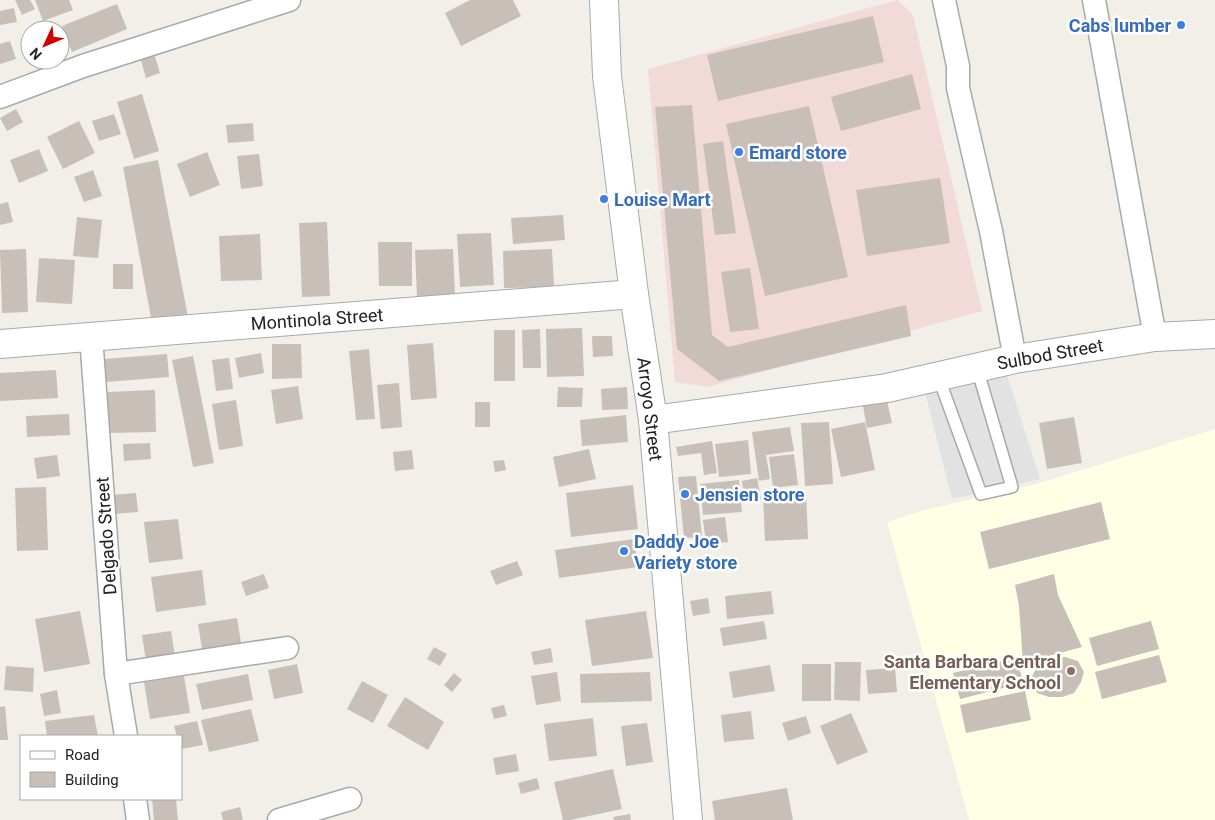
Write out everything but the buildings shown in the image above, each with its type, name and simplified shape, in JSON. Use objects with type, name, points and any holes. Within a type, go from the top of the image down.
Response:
[{"type":"street","points":[[0,97],[83,66],[289,0]]},
{"type":"street","name":"Arroyo Street","points":[[604,0],[607,76],[634,294],[653,420],[688,820]]},
{"type":"street","points":[[944,0],[958,66],[958,88],[991,231],[1015,359]]},
{"type":"street","points":[[1094,0],[1155,337]]},
{"type":"street","name":"Montinola Street","points":[[0,344],[634,294]]},
{"type":"street","name":"Sulbod Street","points":[[653,420],[887,388],[1015,359],[1155,337],[1215,334]]},
{"type":"street","name":"Delgado Street","points":[[91,336],[116,674],[126,735]]},
{"type":"street","points":[[116,674],[287,648]]},
{"type":"street","points":[[279,820],[350,799]]},
{"type":"street","points":[[135,800],[138,820]]},
{"type":"lane","points":[[938,376],[981,494],[1012,486],[977,368]]},
{"type":"shaded area","points":[[897,0],[913,15],[982,311],[708,387],[675,382],[648,69]]},
{"type":"shaded area","points":[[1007,375],[1040,479],[952,499],[925,392]]},
{"type":"shaded area","name":"Santa Barbara Central Elementary School","points":[[1215,429],[1215,820],[969,820],[887,522],[925,510],[1036,484]]},
{"type":"place","name":"Cabs lumber","points":[[1181,25]]},
{"type":"place","name":"Emard store","points":[[739,152]]},
{"type":"place","name":"Louise Mart","points":[[604,199]]},
{"type":"place","name":"Jensien store","points":[[685,494]]},
{"type":"place","name":"Daddy Joe Variety store","points":[[624,551]]},
{"type":"place","name":"Santa Barbara Central Elementary School","points":[[1071,671]]}]
